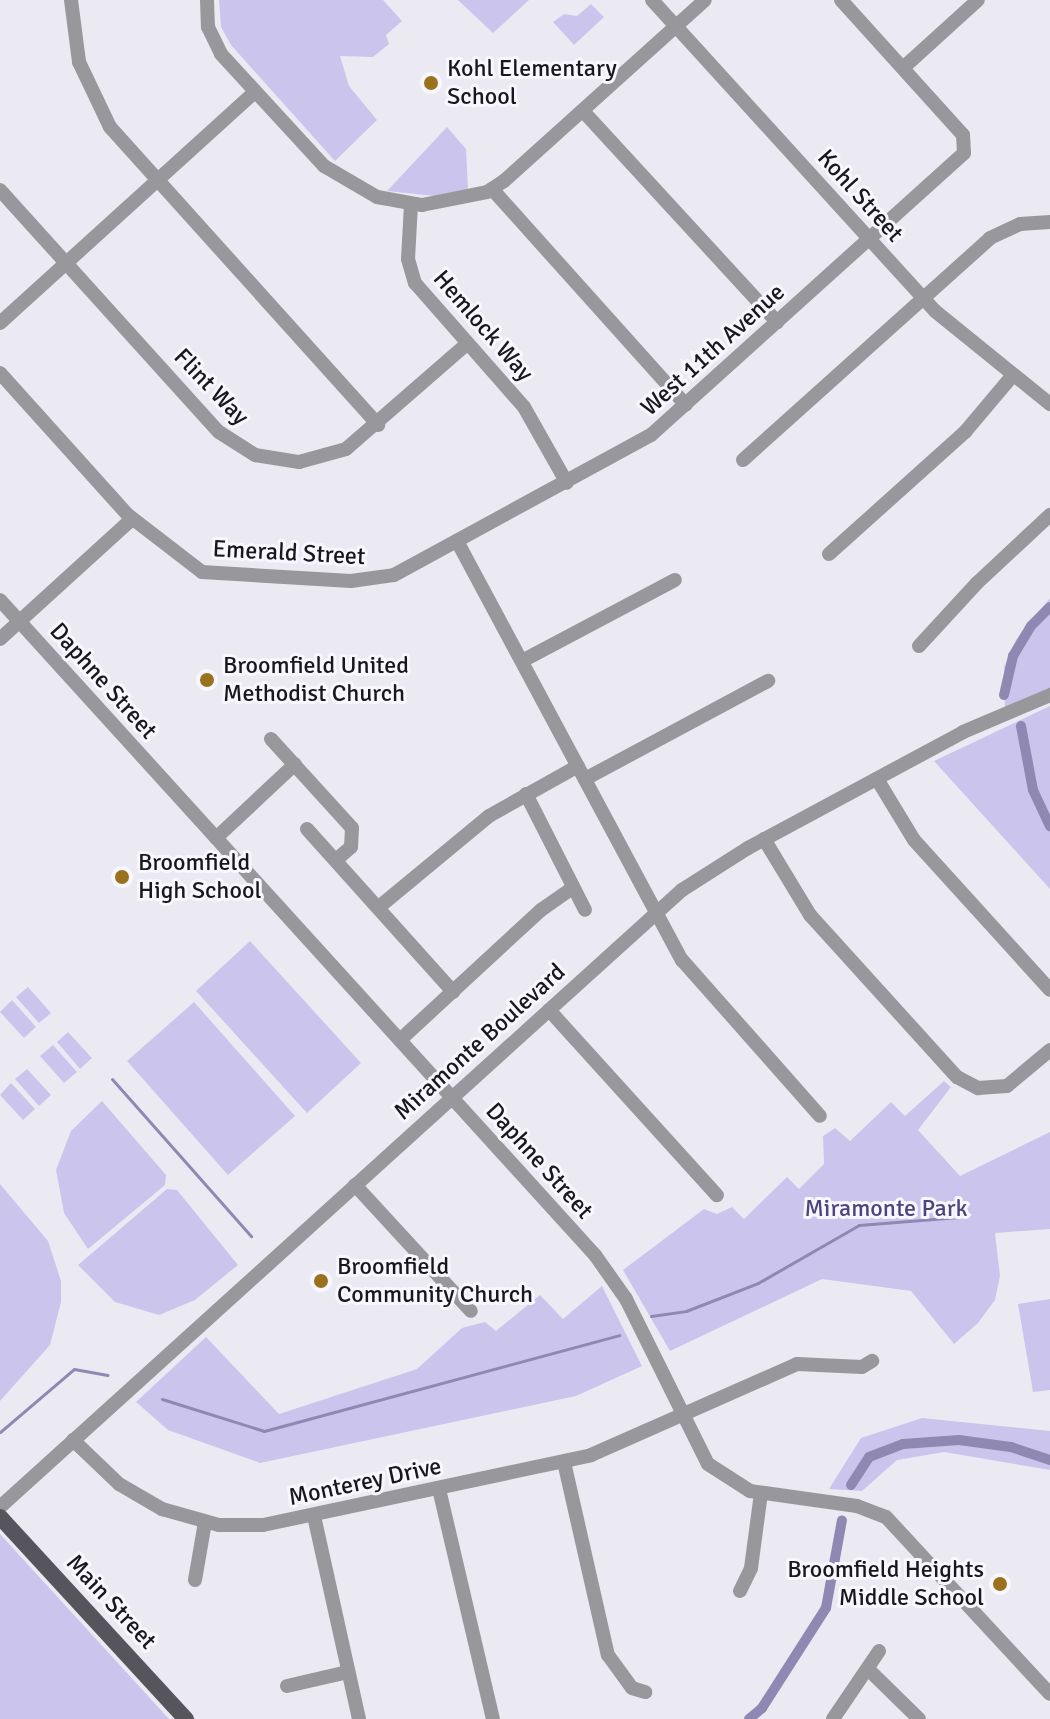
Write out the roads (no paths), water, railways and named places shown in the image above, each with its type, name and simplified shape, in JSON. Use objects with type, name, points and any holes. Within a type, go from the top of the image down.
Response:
[{"type":"main road","name":"Main Street","points":[[0,1517],[186,1719]]},
{"type":"street","points":[[71,0],[87,83],[110,127],[378,425]]},
{"type":"street","points":[[207,0],[216,46],[255,92],[338,177],[377,197],[411,204],[443,203],[492,189],[705,0]]},
{"type":"street","name":"Kohl Street","points":[[652,0],[922,297],[1050,404]]},
{"type":"street","points":[[841,0],[903,68],[978,0]]},
{"type":"street","name":"West 11th Avenue","points":[[457,541],[642,441],[870,239],[966,147],[963,135],[903,68]]},
{"type":"street","points":[[0,323],[255,92]]},
{"type":"street","points":[[583,111],[777,322]]},
{"type":"street","points":[[492,189],[686,405]]},
{"type":"street","name":"Flint Way","points":[[0,190],[219,432],[243,449],[272,460],[313,461],[346,449],[378,425],[467,344]]},
{"type":"street","name":"Hemlock Way","points":[[411,204],[411,274],[467,344],[524,407],[567,483]]},
{"type":"street","points":[[743,460],[922,297],[999,232],[1050,222]]},
{"type":"street","name":"Emerald Street","points":[[0,373],[132,519],[195,568],[216,575],[373,581],[457,541]]},
{"type":"street","points":[[829,554],[965,432],[1013,375]]},
{"type":"street","points":[[919,646],[1050,515]]},
{"type":"street","points":[[0,639],[132,519]]},
{"type":"street","points":[[457,541],[656,911],[701,987],[820,1116]]},
{"type":"street","points":[[522,661],[675,580]]},
{"type":"street","name":"Daphne Street","points":[[0,600],[609,1273],[708,1464],[728,1481],[761,1493],[857,1506],[886,1517],[1050,1694]]},
{"type":"street","points":[[379,907],[489,816],[526,794],[582,772],[768,681]]},
{"type":"street","name":"Miramonte Boulevard","points":[[0,1507],[656,911],[715,867],[764,839],[963,732],[1050,695]]},
{"type":"street","points":[[271,739],[352,828],[351,847],[336,860]]},
{"type":"street","points":[[216,838],[295,764]]},
{"type":"street","points":[[877,779],[914,840],[1050,990]]},
{"type":"street","points":[[526,794],[585,910]]},
{"type":"street","points":[[307,829],[453,992]]},
{"type":"street","points":[[764,839],[810,915],[957,1077],[987,1089],[1020,1078],[1050,1050]]},
{"type":"street","points":[[400,1040],[541,910],[573,888]]},
{"type":"street","points":[[549,1010],[717,1195]]},
{"type":"street","points":[[355,1185],[471,1311]]},
{"type":"street","name":"Monterey Drive","points":[[73,1440],[137,1496],[205,1522],[263,1525],[564,1462],[612,1448],[797,1364],[862,1367],[872,1361]]},
{"type":"street","points":[[564,1462],[608,1655],[632,1688],[645,1692]]},
{"type":"street","points":[[439,1489],[493,1719]]},
{"type":"street","points":[[740,1591],[751,1568],[761,1493]]},
{"type":"street","points":[[314,1516],[359,1719]]},
{"type":"street","points":[[195,1580],[205,1522]]},
{"type":"street","points":[[833,1719],[879,1651]]},
{"type":"street","points":[[869,1670],[919,1719]]},
{"type":"street","points":[[287,1686],[348,1672]]},
{"type":"waterway","points":[[1004,695],[1013,656],[1031,626],[1050,607]]},
{"type":"waterway","points":[[1021,726],[1033,790],[1050,826]]},
{"type":"waterway","points":[[112,1079],[251,1236]]},
{"type":"waterway","points":[[651,1316],[686,1311],[758,1283],[859,1225],[959,1217]]},
{"type":"waterway","points":[[162,1399],[264,1431],[619,1335]]},
{"type":"waterway","points":[[0,1432],[74,1369],[107,1375]]},
{"type":"waterway","points":[[851,1485],[869,1457],[903,1444],[959,1440],[1011,1447],[1050,1460]]},
{"type":"waterway","points":[[749,1719],[762,1708],[826,1608],[842,1520]]},
{"type":"place","name":"Kohl Elementary School","points":[[431,83]]},
{"type":"place","name":"Broomfield United Methodist Church","points":[[207,680]]},
{"type":"place","name":"Broomfield High School","points":[[122,877]]},
{"type":"place","name":"Broomfield Community Church","points":[[321,1281]]},
{"type":"place","name":"Broomfield Heights Middle School","points":[[1000,1584]]},
{"type":"park label","name":"Miramonte Park","points":[[886,1209]]}]
